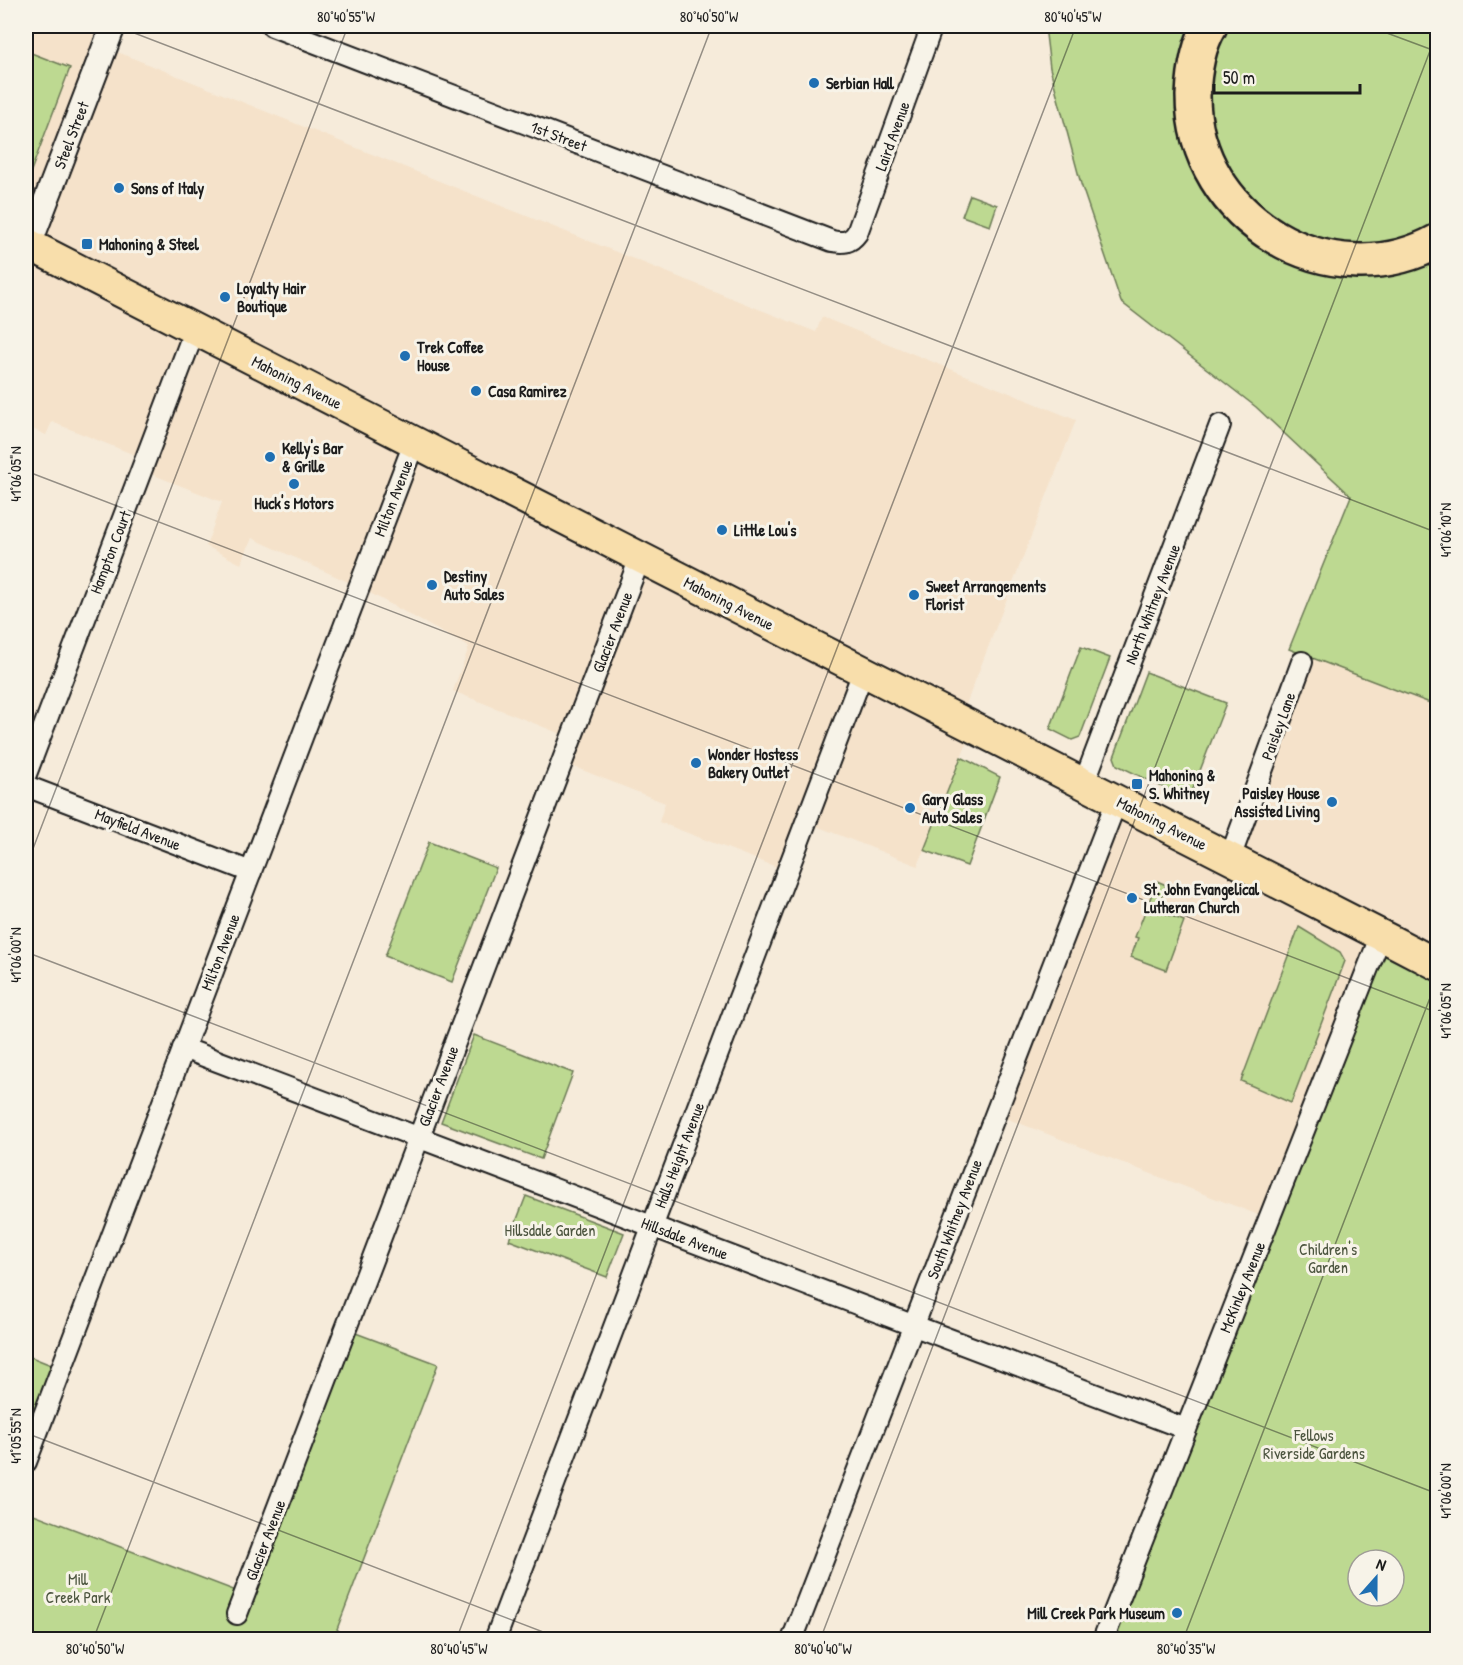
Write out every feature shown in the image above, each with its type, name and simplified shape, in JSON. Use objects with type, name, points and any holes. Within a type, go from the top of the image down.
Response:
[{"type":"highway","points":[[1210,26],[1198,54],[1194,84],[1193,112],[1198,138],[1209,168],[1221,186],[1235,205],[1256,225],[1293,247],[1339,259],[1365,261],[1392,258],[1425,248],[1437,241]]},
{"type":"main road","name":"Mahoning Avenue","points":[[27,244],[1436,963]]},
{"type":"street","name":"Steel Street","points":[[27,244],[113,26]]},
{"type":"street","name":"1st Street","points":[[272,26],[813,234],[832,241],[846,242]]},
{"type":"street","name":"Laird Avenue","points":[[846,242],[853,239],[856,233],[932,26]]},
{"type":"street","name":"Hampton Court","points":[[26,774],[195,329]]},
{"type":"street","name":"North Whitney Avenue","points":[[1084,783],[1220,425]]},
{"type":"street","name":"Milton Avenue","points":[[26,1462],[414,442]]},
{"type":"street","name":"Glacier Avenue","points":[[237,1614],[640,558]]},
{"type":"street","name":"Paisley Lane","points":[[1230,858],[1302,662]]},
{"type":"street","name":"Halls Height Avenue","points":[[495,1640],[863,672]]},
{"type":"street","name":"Mayfield Avenue","points":[[26,786],[250,872]]},
{"type":"street","name":"South Whitney Avenue","points":[[792,1640],[1117,800]]},
{"type":"street","name":"McKinley Avenue","points":[[1103,1640],[1382,935]]},
{"type":"street","name":"Hillsdale Avenue","points":[[183,1048],[1186,1429]]},
{"type":"shaded area","points":[[26,26],[113,26],[105,47],[816,332],[822,317],[1076,420],[960,720],[973,727],[918,866],[806,822],[787,871],[659,822],[665,803],[562,762],[571,738],[453,691],[469,647],[359,587],[252,538],[241,564],[206,546],[222,502],[141,470],[145,459],[52,422],[46,435],[26,426]]},
{"type":"shaded area","points":[[1305,655],[1430,703],[1437,684],[1437,965],[1269,1219],[995,1114],[1117,800],[1230,858]]},
{"type":"green space","points":[[1045,26],[1437,26],[1438,684],[1430,703],[1289,649],[1351,496],[1256,407],[1121,302],[1081,184],[1050,68]]},
{"type":"green space","points":[[26,51],[70,68],[26,184]]},
{"type":"green space","points":[[970,195],[997,205],[990,226],[962,216]]},
{"type":"green space","points":[[1081,647],[1110,658],[1080,737],[1072,740],[1050,729]]},
{"type":"green space","points":[[1146,672],[1226,703],[1191,794],[1183,797],[1117,765],[1114,757]]},
{"type":"green space","points":[[961,757],[1000,777],[967,866],[924,850]]},
{"type":"green space","points":[[429,842],[496,868],[452,982],[385,956]]},
{"type":"green space","points":[[1157,881],[1166,885],[1157,910],[1184,921],[1166,970],[1131,957],[1138,938],[1135,937]]},
{"type":"green space","points":[[1299,927],[1340,952],[1345,961],[1291,1103],[1241,1081]]},
{"type":"green space","name":"Fellows Riverside Gardens","points":[[1381,935],[1437,965],[1437,1639],[1103,1640]]},
{"type":"green space","points":[[474,1035],[573,1073],[541,1159],[441,1122]]},
{"type":"green space","name":"Hillsdale Garden","points":[[526,1196],[624,1233],[607,1277],[509,1240]]},
{"type":"green space","name":"Mill Creek Park","points":[[345,1329],[438,1364],[337,1629],[346,1639],[26,1639],[26,1511],[244,1594]]},
{"type":"green space","points":[[26,1355],[61,1369],[26,1436]]},
{"type":"place","name":"Serbian Hall","points":[[814,83]]},
{"type":"place","name":"Sons of Italy","points":[[119,188]]},
{"type":"place","name":"Mahoning & Steel","points":[[87,244]]},
{"type":"place","name":"Loyalty Hair Boutique","points":[[225,297]]},
{"type":"place","name":"Trek Coffee House","points":[[405,356]]},
{"type":"place","name":"Casa Ramirez","points":[[476,391]]},
{"type":"place","name":"Kelly's Bar & Grille","points":[[270,457]]},
{"type":"place","name":"Huck's Motors","points":[[294,484]]},
{"type":"place","name":"Little Lou's","points":[[722,530]]},
{"type":"place","name":"Destiny Auto Sales","points":[[432,585]]},
{"type":"place","name":"Sweet Arrangements Florist","points":[[914,595]]},
{"type":"place","name":"Wonder Hostess Bakery Outlet","points":[[696,763]]},
{"type":"place","name":"Mahoning & S. Whitney","points":[[1137,784]]},
{"type":"place","name":"Paisley House Assisted Living","points":[[1332,802]]},
{"type":"place","name":"Gary Glass Auto Sales","points":[[910,808]]},
{"type":"place","name":"St. John Evangelical Lutheran Church","points":[[1132,898]]},
{"type":"place","name":"Mill Creek Park Museum","points":[[1177,1613]]},
{"type":"park label","name":"Children's Garden","points":[[1328,1258]]}]
